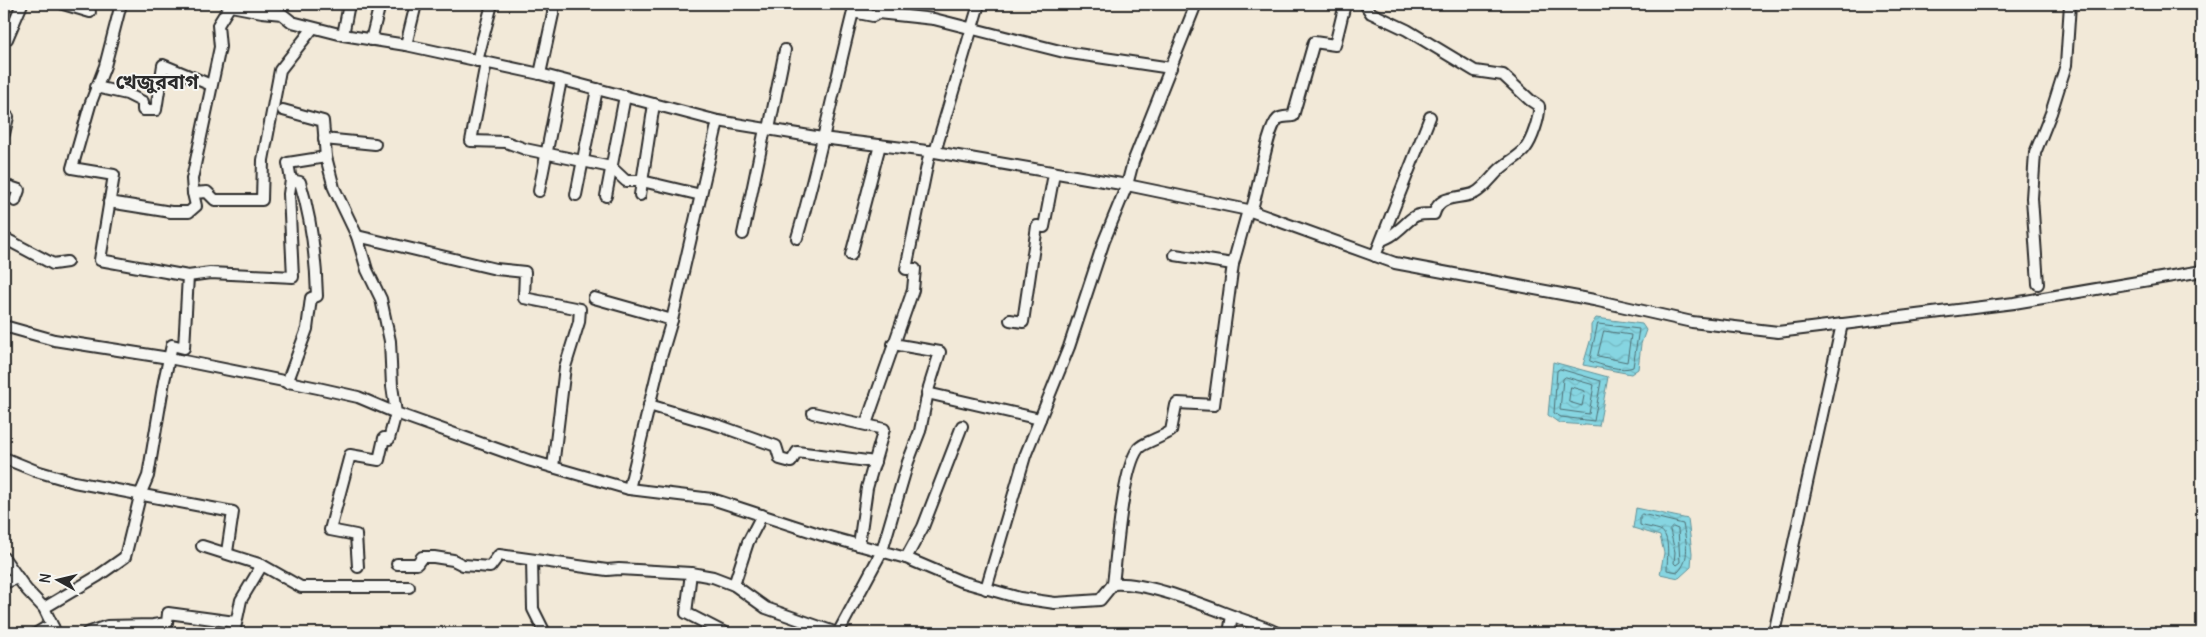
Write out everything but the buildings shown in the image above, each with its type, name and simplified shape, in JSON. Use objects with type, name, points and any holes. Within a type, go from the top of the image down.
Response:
[{"type":"street","points":[[4,40],[7,39],[22,4]]},
{"type":"street","points":[[63,4],[90,12]]},
{"type":"street","points":[[121,4],[105,66],[96,87],[72,168],[114,175],[100,260],[188,276],[210,274],[293,277],[289,194],[291,180],[288,163],[326,157]]},
{"type":"street","points":[[343,35],[348,4]]},
{"type":"street","points":[[371,40],[380,4]]},
{"type":"street","points":[[406,46],[416,4]]},
{"type":"street","points":[[492,4],[471,141],[506,142],[546,154],[611,167],[626,181],[642,181],[701,195]]},
{"type":"street","points":[[540,74],[553,14],[553,4]]},
{"type":"street","points":[[866,424],[913,290],[915,269],[906,269],[933,151],[979,4]]},
{"type":"street","points":[[986,589],[1025,456],[1069,347],[1104,241],[1127,185],[1133,162],[1196,4]]},
{"type":"street","points":[[4,326],[54,340],[169,358],[358,397],[477,443],[553,467],[628,489],[712,499],[906,558],[960,581],[1020,598],[1055,603],[1100,600],[1113,584],[1128,472],[1138,448],[1162,438],[1171,431],[1176,405],[1214,406],[1233,264],[1269,140],[1276,120],[1281,117],[1293,116],[1314,42],[1335,45],[1345,4]]},
{"type":"street","points":[[1365,4],[1371,13],[1407,30],[1475,71],[1503,75],[1539,106],[1540,116],[1525,150],[1501,168],[1477,192],[1463,197],[1447,198],[1437,205],[1434,214],[1420,213],[1412,216],[1396,233],[1382,240]]},
{"type":"street","points":[[2038,284],[2032,198],[2035,152],[2051,114],[2066,65],[2070,4]]},
{"type":"street","points":[[109,202],[170,212],[188,212],[196,206],[193,193],[194,165],[220,47],[218,25],[231,5],[262,12],[282,14],[292,22],[343,35],[540,74],[718,121],[822,138],[933,151],[1054,174],[1127,185],[1250,210],[1395,264],[1594,300],[1692,322],[1778,332],[2014,303],[2202,271]]},
{"type":"street","points":[[797,238],[816,172],[822,138],[854,8],[873,16],[878,13],[934,19],[1064,52],[1171,68]]},
{"type":"street","points":[[193,193],[207,192],[215,200],[262,200],[263,160],[280,70],[314,28]]},
{"type":"street","points":[[743,234],[785,50]]},
{"type":"street","points":[[96,87],[127,94],[143,102],[143,110],[156,110],[163,65],[211,85]]},
{"type":"street","points":[[539,191],[561,80]]},
{"type":"street","points":[[576,194],[598,89]]},
{"type":"street","points":[[606,196],[625,96]]},
{"type":"street","points":[[640,195],[654,104]]},
{"type":"street","points":[[283,110],[323,121],[326,157],[334,188],[357,236],[366,270],[381,299],[390,341],[392,386],[396,413],[389,439],[384,438],[379,460],[350,455],[330,530],[356,535],[358,567]]},
{"type":"street","points":[[4,114],[8,117],[4,134]]},
{"type":"street","points":[[1376,256],[1430,118]]},
{"type":"street","points":[[628,489],[672,320],[718,121]]},
{"type":"street","points":[[324,139],[376,144]]},
{"type":"street","points":[[851,254],[880,145]]},
{"type":"street","points":[[1010,320],[1023,322],[1037,226],[1044,227],[1054,174]]},
{"type":"street","points":[[287,383],[307,329],[311,298],[317,296],[316,254],[304,196],[300,182],[291,180]]},
{"type":"street","points":[[4,185],[19,190],[16,201]]},
{"type":"street","points":[[357,236],[496,269],[525,272],[524,298],[580,309],[579,322],[565,366],[553,467]]},
{"type":"street","points":[[4,238],[53,264],[67,262]]},
{"type":"street","points":[[1175,255],[1233,264]]},
{"type":"street","points":[[44,608],[98,576],[125,557],[141,494],[148,476],[172,345],[184,348],[188,276]]},
{"type":"street","points":[[594,298],[672,320]]},
{"type":"street","points":[[1774,633],[1842,324]]},
{"type":"street","points":[[397,564],[417,564],[422,557],[434,557],[453,560],[463,565],[490,567],[500,555],[607,570],[691,572],[734,585],[766,608],[838,633],[882,551],[908,462],[920,431],[927,393],[940,352],[893,344]]},
{"type":"street","points":[[927,393],[1040,419]]},
{"type":"street","points":[[649,405],[720,426],[776,446],[780,459],[792,462],[797,452],[875,462]]},
{"type":"street","points":[[813,413],[884,428],[867,488],[859,545]]},
{"type":"street","points":[[906,558],[923,527],[962,426]]},
{"type":"street","points":[[4,458],[36,471],[74,482],[233,512],[226,552]]},
{"type":"street","points":[[734,585],[748,542],[762,515]]},
{"type":"street","points":[[202,546],[226,552],[262,565],[301,587],[409,587]]},
{"type":"street","points":[[4,558],[18,578],[44,608],[54,630]]},
{"type":"street","points":[[532,560],[533,609],[536,633]]},
{"type":"street","points":[[234,633],[241,600],[262,565]]},
{"type":"street","points":[[691,572],[686,613],[725,633]]},
{"type":"street","points":[[4,583],[18,578]]},
{"type":"street","points":[[1113,584],[1154,590],[1277,633]]},
{"type":"street","points":[[533,609],[545,633]]},
{"type":"street","points":[[87,633],[107,626],[167,623],[168,613],[235,622]]},
{"type":"street","points":[[1230,633],[1232,616]]},
{"type":"street","points":[[37,633],[45,628],[54,630]]},
{"type":"water","points":[[1596,318],[1642,324],[1646,330],[1641,344],[1638,369],[1631,374],[1583,365],[1591,338],[1591,325]]},
{"type":"water","points":[[1553,362],[1608,377],[1599,426],[1559,423],[1548,415]]},
{"type":"water","points":[[1636,508],[1688,519],[1692,553],[1691,567],[1679,578],[1660,574],[1664,553],[1660,536],[1633,528]]},
{"type":"district","name":"খেজুরবাগ","points":[[157,82]]}]
